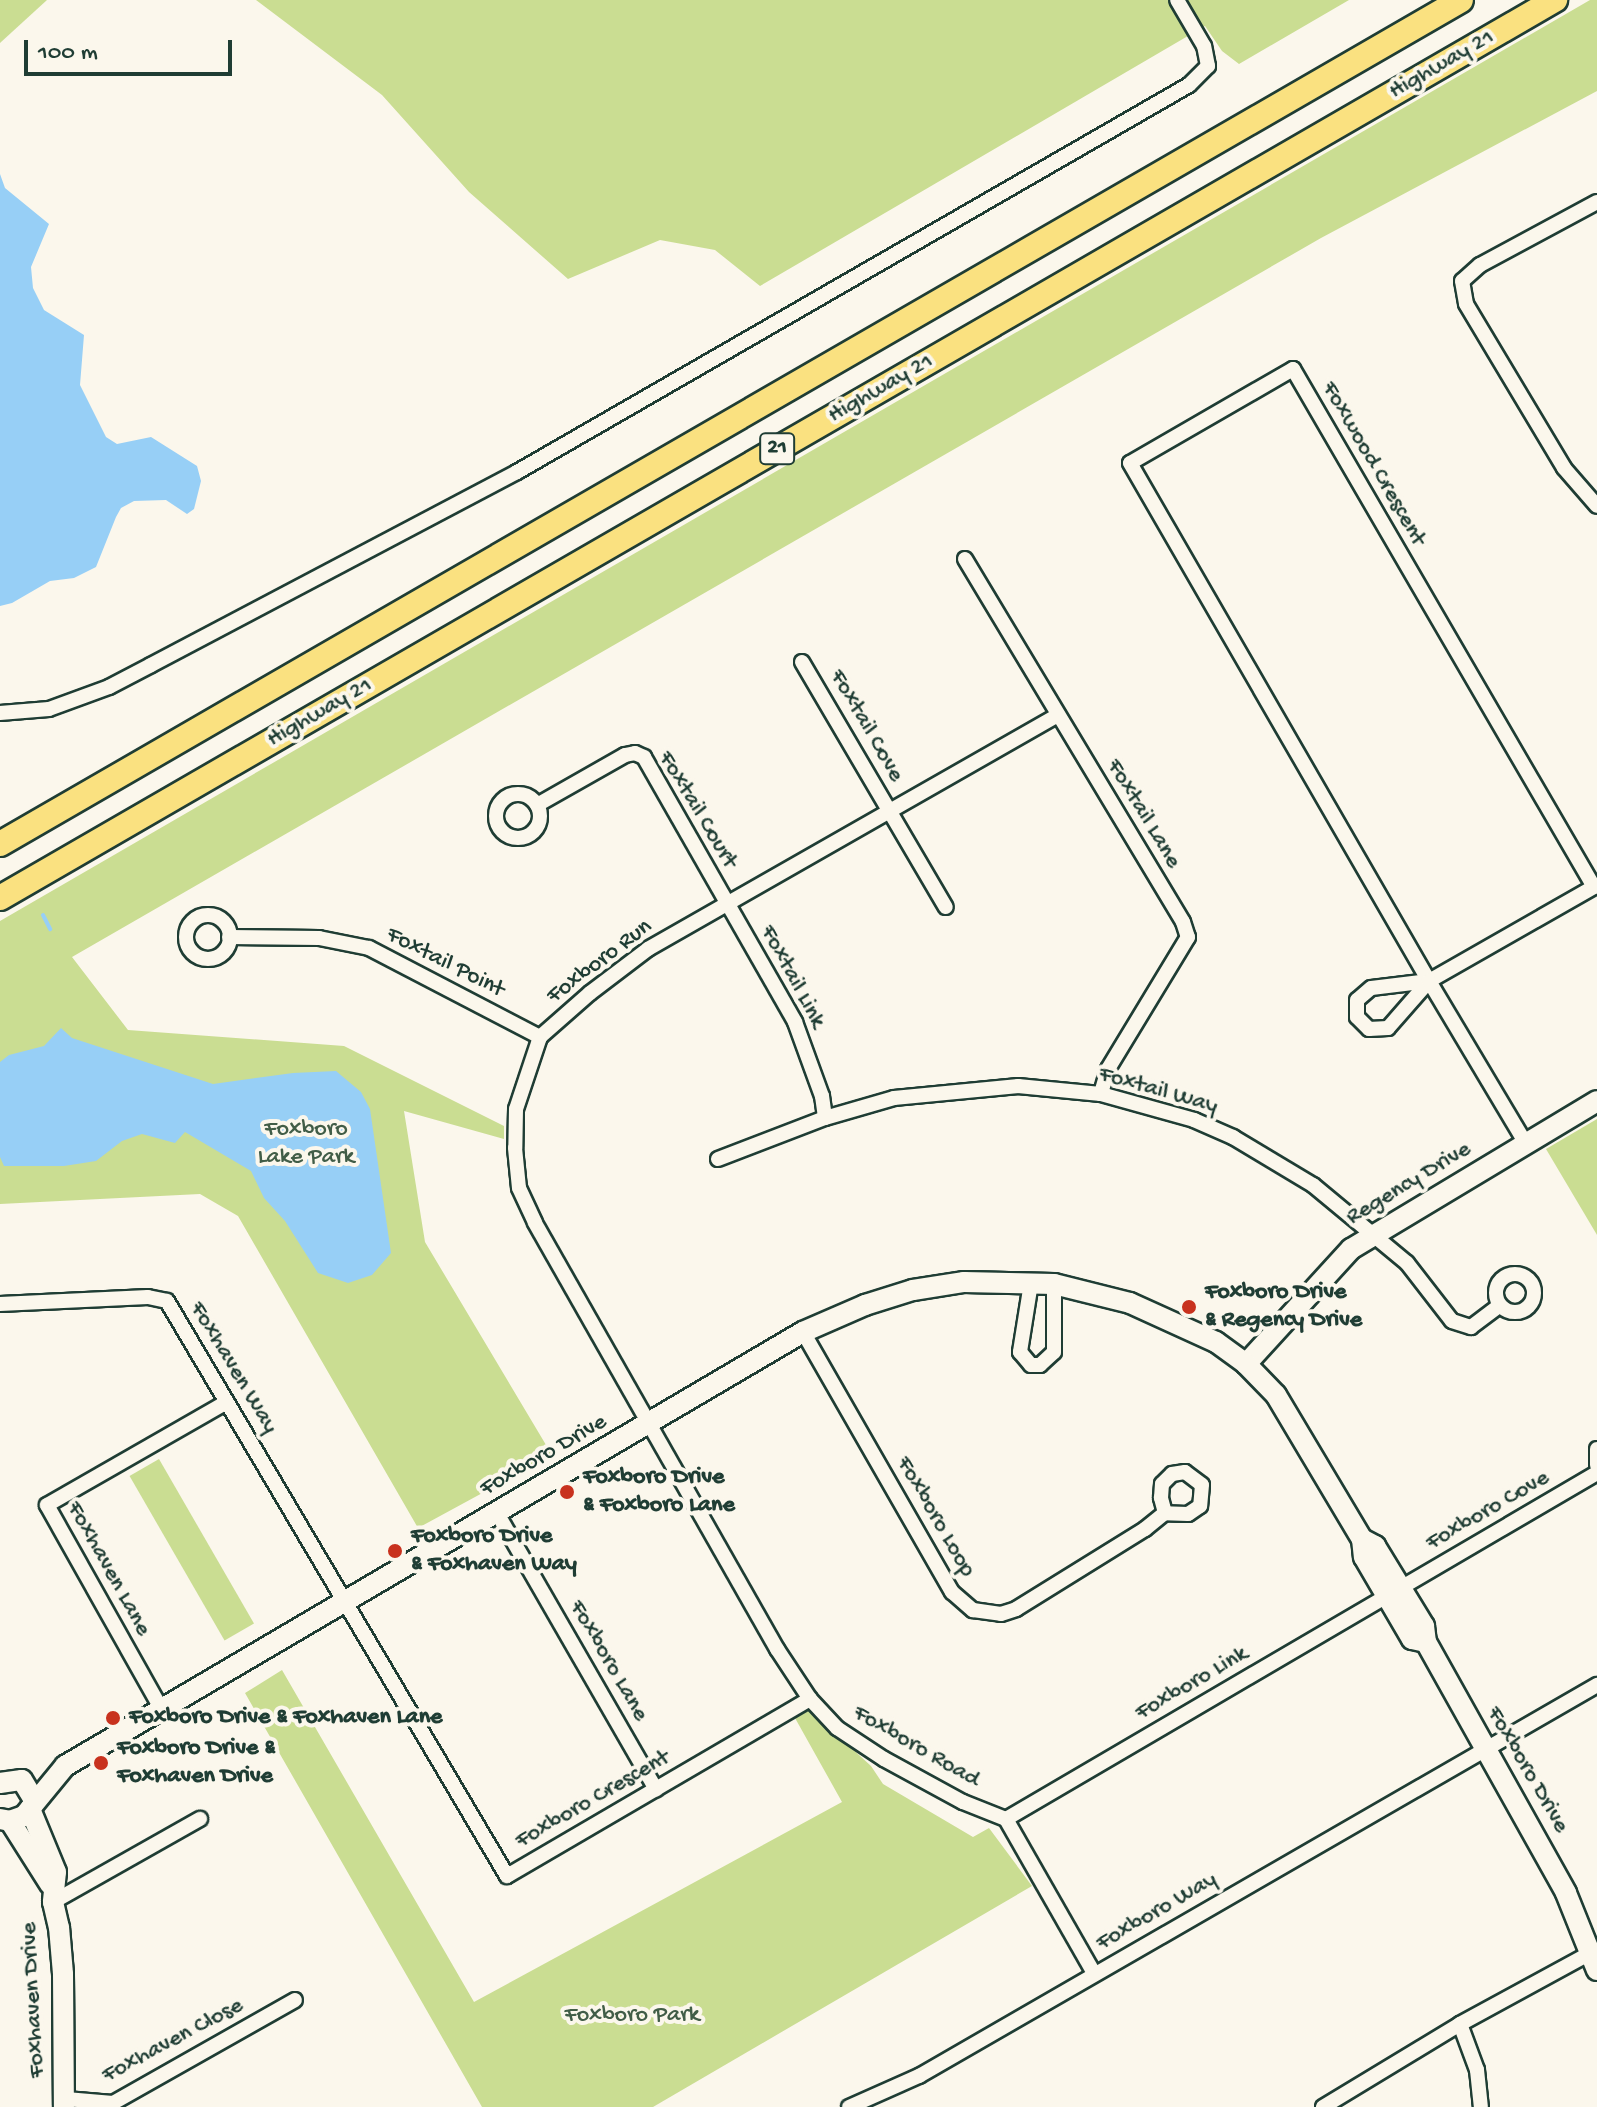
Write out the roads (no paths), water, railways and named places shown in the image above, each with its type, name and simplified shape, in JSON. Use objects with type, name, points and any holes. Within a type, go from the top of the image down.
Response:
[{"type":"main road","name":"Highway 21","points":[[0,844],[1461,0]]},
{"type":"main road","name":"Highway 21","points":[[0,898],[1555,0]]},
{"type":"street","points":[[0,713],[49,709],[109,687],[517,472],[1189,85],[1208,66],[1204,46],[1177,0]]},
{"type":"street","points":[[1597,202],[1480,265],[1462,281],[1466,304],[1564,468],[1597,506]]},
{"type":"street","name":"Foxwood Crescent","points":[[1429,981],[1594,887],[1293,369],[1130,463],[1429,981],[1526,1144]]},
{"type":"street","name":"Foxtail Lane","points":[[965,559],[1183,922],[1188,937],[1108,1069],[1101,1094]]},
{"type":"street","name":"Foxtail Cove","points":[[802,662],[946,907]]},
{"type":"street","name":"Foxboro Run","points":[[648,1425],[519,1188],[516,1109],[540,1037],[648,949],[1058,715]]},
{"type":"street","name":"Foxtail Court","points":[[537,805],[625,755],[635,753],[644,757],[727,904]]},
{"type":"street","name":"Foxtail Link","points":[[727,904],[795,1022],[822,1096],[825,1118]]},
{"type":"street","name":"Foxtail Point","points":[[229,937],[319,938],[369,948],[540,1037]]},
{"type":"street","points":[[1429,981],[1388,1028],[1369,1029],[1357,1017],[1357,1000],[1371,988],[1429,981]]},
{"type":"street","name":"Foxtail Way","points":[[718,1159],[825,1118],[894,1098],[1018,1086],[1101,1094],[1194,1120],[1233,1137],[1313,1185],[1375,1233],[1407,1263],[1452,1321],[1471,1327],[1500,1305]]},
{"type":"street","name":"Regency Drive","points":[[1242,1369],[1336,1264],[1375,1233],[1597,1101]]},
{"type":"street","name":"Foxboro Drive","points":[[8,1778],[65,1766],[347,1603],[803,1332],[865,1305],[913,1290],[964,1282],[1054,1284],[1130,1303],[1216,1342],[1242,1369],[1276,1395],[1362,1539],[1364,1557],[1393,1591],[1412,1639],[1426,1642],[1566,1893],[1595,1957]]},
{"type":"street","points":[[1031,1283],[1020,1352],[1031,1365],[1040,1365],[1054,1352],[1054,1284]]},
{"type":"street","name":"Foxhaven Way","points":[[0,1304],[148,1297],[167,1301],[347,1603]]},
{"type":"street","name":"Foxboro Loop","points":[[803,1332],[952,1592],[973,1610],[1001,1614],[1016,1609],[1137,1535],[1165,1513]]},
{"type":"street","name":"Foxhaven Lane","points":[[162,1710],[47,1505],[227,1402]]},
{"type":"street","name":"Foxboro Road","points":[[648,1425],[810,1699],[837,1728],[884,1759],[963,1802],[1006,1819]]},
{"type":"street","points":[[1597,1449],[1597,1465]]},
{"type":"street","name":"Foxboro Cove","points":[[1393,1591],[1597,1473]]},
{"type":"street","name":"Foxboro Lane","points":[[497,1513],[656,1789]]},
{"type":"street","name":"Foxboro Link","points":[[1006,1819],[1393,1591]]},
{"type":"street","name":"Foxboro Crescent","points":[[347,1603],[507,1876],[810,1699]]},
{"type":"street","name":"Foxboro Way","points":[[849,2107],[919,2076],[1597,1685]]},
{"type":"street","name":"Foxboro Drive","points":[[5,1820],[32,1805],[65,1766]]},
{"type":"street","name":"Foxhaven Drive","points":[[8,1778],[32,1805],[53,1863],[63,1974],[65,2103]]},
{"type":"street","points":[[54,1896],[200,1819]]},
{"type":"street","points":[[1006,1819],[1094,1973]]},
{"type":"street","name":"Foxhaven Drive","points":[[5,1820],[29,1846],[54,1896]]},
{"type":"street","points":[[1323,2107],[1460,2024],[1595,1957]]},
{"type":"street","name":"Foxhaven Close","points":[[65,2103],[113,2103],[295,2000]]},
{"type":"street","points":[[1460,2024],[1477,2070],[1481,2107]]},
{"type":"water","points":[[0,174],[5,188],[49,224],[31,267],[33,288],[44,310],[84,335],[80,385],[106,437],[117,444],[151,437],[197,466],[201,481],[194,509],[187,514],[166,500],[134,501],[121,508],[96,567],[74,578],[50,581],[12,603],[0,606]]},
{"type":"water","points":[[61,1028],[72,1038],[213,1084],[293,1073],[336,1071],[361,1092],[370,1109],[391,1253],[372,1275],[348,1283],[318,1273],[285,1221],[264,1198],[251,1171],[185,1132],[175,1143],[142,1134],[122,1141],[96,1161],[64,1166],[4,1166],[0,1157],[0,1062],[9,1055],[44,1046]]},
{"type":"waterway","points":[[43,915],[50,929]]},
{"type":"place","name":"Foxboro Drive & Regency Drive","points":[[1189,1307]]},
{"type":"place","name":"Foxboro Drive & Foxboro Lane","points":[[567,1492]]},
{"type":"place","name":"Foxboro Drive & Foxhaven Way","points":[[395,1551]]},
{"type":"place","name":"Foxboro Drive & Foxhaven Lane","points":[[113,1718]]},
{"type":"place","name":"Foxboro Drive & Foxhaven Drive","points":[[101,1763]]},
{"type":"park label","name":"Foxboro Lake Park","points":[[306,1144]]},
{"type":"park label","name":"Foxboro Park","points":[[632,2016]]}]
